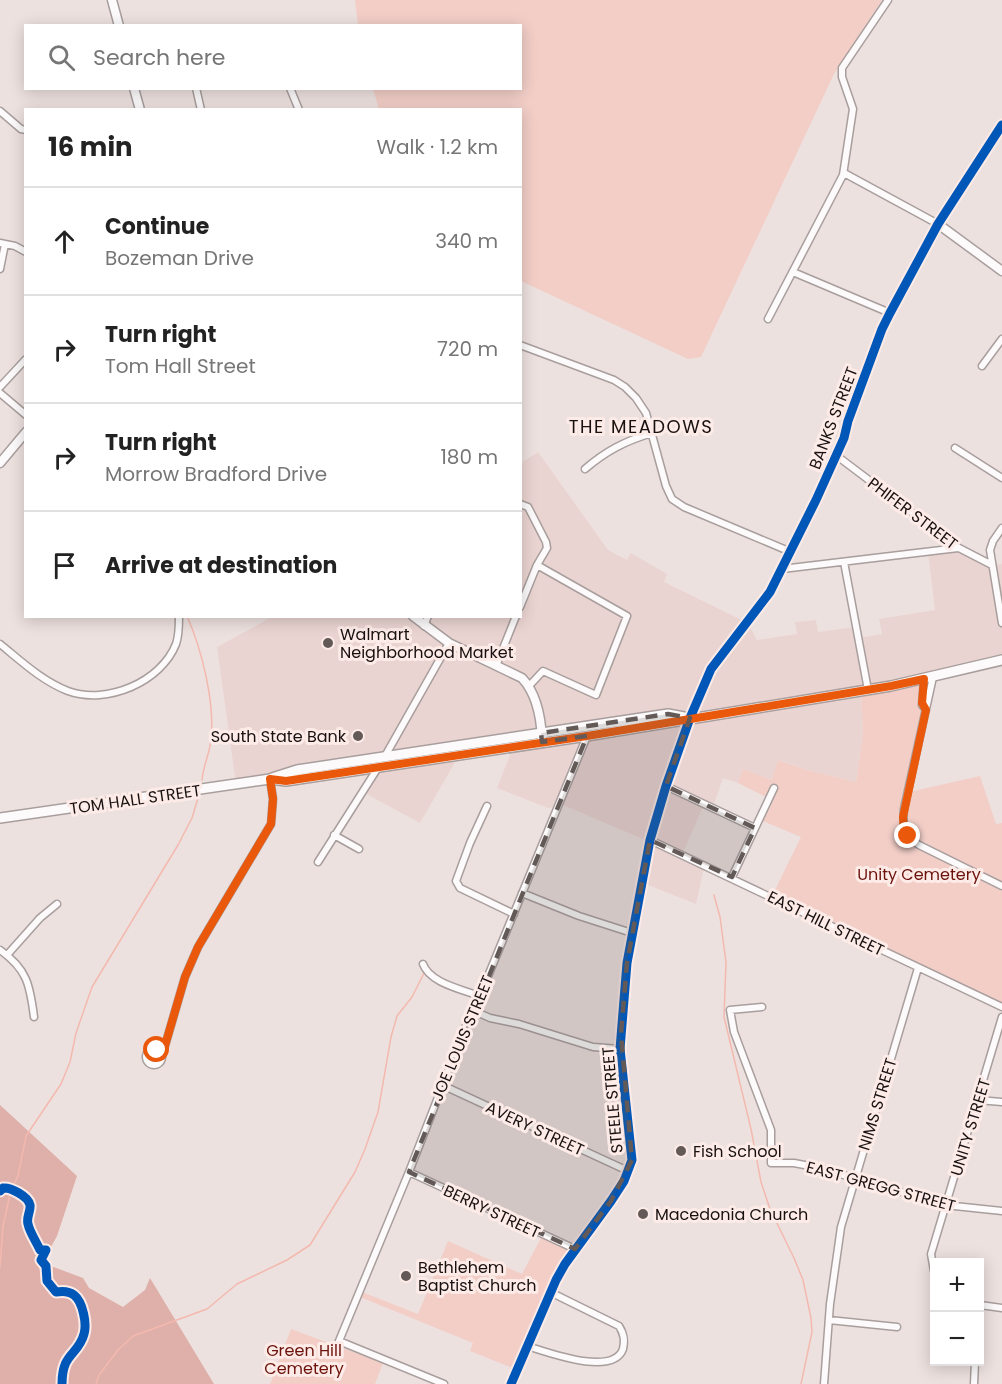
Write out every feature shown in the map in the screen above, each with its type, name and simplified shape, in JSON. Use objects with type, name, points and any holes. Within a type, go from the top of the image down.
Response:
[{"type":"main road","name":"TOM HALL STREET","points":[[542,737],[587,736],[868,690],[1002,660]]},
{"type":"main road","name":"TOM HALL STREET","points":[[0,818],[270,779],[286,781],[668,714],[690,718]]},
{"type":"street","points":[[112,0],[118,24]]},
{"type":"street","points":[[768,319],[843,172],[853,109],[842,77],[842,68],[888,0]]},
{"type":"street","points":[[135,90],[139,108]]},
{"type":"street","points":[[196,90],[201,108]]},
{"type":"street","points":[[291,90],[298,108]]},
{"type":"street","points":[[0,111],[24,130]]},
{"type":"street","name":"BANKS STREET","points":[[690,718],[711,669],[770,592],[837,456],[882,328],[938,224],[1002,125]]},
{"type":"street","points":[[843,172],[938,224],[1002,271]]},
{"type":"street","points":[[0,269],[3,243],[24,251]]},
{"type":"street","points":[[793,272],[890,313]]},
{"type":"street","points":[[982,366],[1002,339]]},
{"type":"street","points":[[522,346],[614,380],[636,398],[645,413],[666,486],[672,499],[684,507],[791,552]]},
{"type":"street","points":[[0,387],[24,360]]},
{"type":"street","points":[[0,393],[24,413]]},
{"type":"street","points":[[585,469],[613,447],[652,433]]},
{"type":"street","points":[[0,464],[24,434]]},
{"type":"street","points":[[955,448],[1002,478]]},
{"type":"street","name":"PHIFER STREET","points":[[837,456],[959,548],[992,565]]},
{"type":"street","points":[[522,505],[528,507],[547,548],[537,565],[522,602]]},
{"type":"street","points":[[1002,528],[990,550],[1002,623]]},
{"type":"street","points":[[782,569],[959,548]]},
{"type":"street","points":[[844,562],[868,690]]},
{"type":"street","points":[[529,686],[543,671],[596,696],[627,616],[537,565]]},
{"type":"street","points":[[0,644],[39,675],[69,691],[96,694],[126,689],[146,680],[165,662],[177,642],[179,618]]},
{"type":"street","points":[[415,618],[449,643],[522,678],[535,696],[542,737]]},
{"type":"street","points":[[424,626],[427,618]]},
{"type":"street","points":[[496,666],[515,618]]},
{"type":"street","points":[[318,862],[381,763],[449,643]]},
{"type":"street","points":[[928,678],[922,703],[926,710],[904,809],[904,831],[919,844],[1002,886]]},
{"type":"street","name":"STEELE STREET","points":[[512,1384],[550,1293],[565,1264],[611,1201],[628,1172],[632,1160],[632,1139],[621,1048],[623,1001],[632,933],[650,840],[690,718]]},
{"type":"street","name":"JOE LOUIS STREET","points":[[444,1384],[339,1341],[409,1172],[472,1010],[587,736]]},
{"type":"street","points":[[162,1056],[185,977],[198,947],[271,824],[273,799],[270,779]]},
{"type":"street","points":[[666,786],[755,828]]},
{"type":"street","points":[[732,878],[774,788]]},
{"type":"street","points":[[487,806],[456,881],[460,888],[514,914]]},
{"type":"street","points":[[334,835],[359,849]]},
{"type":"street","name":"EAST HILL STREET","points":[[650,840],[1002,1007]]},
{"type":"street","points":[[522,893],[579,916],[632,933]]},
{"type":"street","points":[[7,955],[40,918],[57,904]]},
{"type":"street","points":[[0,950],[22,969],[28,981],[34,1017]]},
{"type":"street","points":[[423,964],[426,971],[437,980],[479,996]]},
{"type":"street","name":"NIMS STREET","points":[[824,1384],[832,1282],[841,1227],[918,968]]},
{"type":"street","name":"EAST GREGG STREET","points":[[762,1007],[730,1010],[734,1032],[771,1130],[771,1162],[794,1163],[820,1168],[945,1205],[1002,1211]]},
{"type":"street","points":[[472,1010],[490,1018],[519,1024],[593,1047],[621,1048]]},
{"type":"street","name":"UNITY STREET","points":[[932,1258],[945,1205],[1002,1017]]},
{"type":"street","name":"AVERY STREET","points":[[442,1086],[628,1172]]},
{"type":"street","points":[[978,1100],[1002,1102]]},
{"type":"street","name":"BERRY STREET","points":[[409,1172],[576,1250]]},
{"type":"street","points":[[527,1346],[560,1356],[594,1362],[607,1362],[615,1359],[621,1353],[624,1337],[619,1326],[550,1293]]},
{"type":"street","points":[[984,1306],[1002,1308]]},
{"type":"street","points":[[829,1320],[897,1327]]},
{"type":"street","points":[[974,1384],[975,1366]]},
{"type":"highlighted area","points":[[668,714],[690,718],[666,786],[755,828],[732,877],[650,840],[627,963],[621,1034],[632,1160],[611,1201],[575,1249],[409,1172],[587,736],[542,742],[541,733]]},
{"type":"shaded area","points":[[538,452],[608,550],[627,560],[631,553],[667,574],[664,582],[748,623],[757,640],[797,634],[795,622],[816,620],[818,632],[855,627],[858,638],[882,634],[879,619],[935,610],[928,552],[955,548],[990,566],[1002,564],[1002,658],[861,690],[863,734],[856,782],[807,770],[779,760],[772,780],[743,769],[738,783],[723,778],[713,807],[702,809],[684,850],[704,868],[696,904],[643,883],[650,842],[563,805],[548,808],[497,788],[514,745],[461,752],[420,823],[361,791],[377,765],[376,761],[236,784],[217,647],[270,618],[522,618],[522,462]]},
{"type":"shaded area","points":[[0,1105],[77,1176],[57,1236],[46,1256],[51,1266],[83,1278],[89,1288],[123,1307],[145,1290],[150,1278],[214,1384],[0,1384]]},
{"type":"green space","points":[[355,0],[882,0],[834,74],[701,357],[688,359],[522,281],[522,108],[379,108],[373,90],[522,90],[522,24],[358,24]]},
{"type":"green space","name":"Unity Cemetery","points":[[922,681],[925,710],[909,792],[980,776],[996,824],[1002,823],[1002,1006],[772,896],[801,837],[760,820],[770,799],[738,783],[743,769],[772,780],[778,760],[856,782],[863,734],[861,693]]},
{"type":"green space","points":[[542,1236],[571,1250],[515,1369],[470,1351],[473,1343],[360,1297],[362,1292],[418,1314],[448,1241],[522,1274]]},
{"type":"green space","name":"Green Hill Cemetery","points":[[291,1329],[383,1363],[375,1384],[270,1384]]},
{"type":"waterway","points":[[188,618],[198,644],[211,709],[210,744],[202,780]]},
{"type":"waterway","points":[[0,1267],[3,1226],[11,1190],[18,1176],[26,1136],[61,1084],[70,1062],[76,1033],[92,987],[178,845],[192,818],[198,798]]},
{"type":"waterway","points":[[714,895],[720,917],[726,962],[724,1017],[751,1129],[761,1182],[770,1209],[803,1280],[811,1318],[812,1332],[801,1384]]},
{"type":"waterway","points":[[96,1384],[99,1375],[118,1350],[133,1336],[207,1309],[237,1284],[287,1260],[310,1245],[355,1172],[365,1149],[378,1112],[391,1037],[397,1016],[412,997],[425,971]]},
{"type":"cycle path","points":[[511,1384],[556,1280],[624,1181],[632,1160],[620,1049],[627,963],[650,840],[690,718],[711,669],[770,592],[844,438],[848,421],[882,329],[938,224],[1002,125]]},
{"type":"cycle path","points":[[0,1191],[3,1188],[10,1189],[22,1195],[29,1202],[29,1227],[40,1250],[46,1250],[41,1260],[46,1266],[47,1281],[56,1292],[74,1295],[82,1308],[85,1319],[84,1334],[78,1347],[67,1360],[62,1384]]},
{"type":"place","name":"Walmart Neighborhood Market","points":[[328,643]]},
{"type":"place","name":"South State Bank","points":[[358,736]]},
{"type":"place","name":"Fish School","points":[[681,1151]]},
{"type":"place","name":"Macedonia Church","points":[[643,1214]]},
{"type":"place","name":"Bethlehem Baptist Church","points":[[406,1276]]},
{"type":"district","name":"THE MEADOWS","points":[[641,427]]},
{"type":"route","points":[[157,1050],[162,1056],[185,977],[198,947],[271,824],[273,799],[270,779],[286,781],[587,736],[924,679],[922,703],[926,710],[903,817],[904,831],[908,836]]}]
